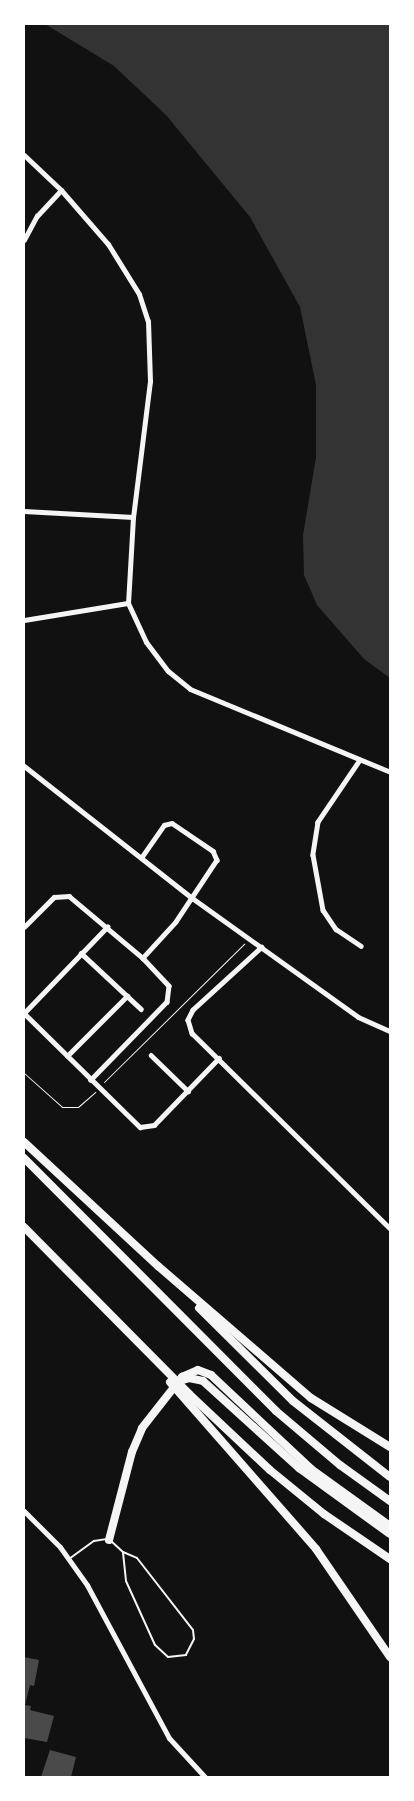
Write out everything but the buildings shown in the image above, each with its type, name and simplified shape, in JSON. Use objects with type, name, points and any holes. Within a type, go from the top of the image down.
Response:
[{"type":"highway","points":[[24,1142],[158,1266],[310,1398],[390,1447]]},
{"type":"highway","points":[[24,1158],[276,1411],[340,1465],[390,1500]]},
{"type":"highway","points":[[24,1227],[136,1340],[270,1470],[324,1514],[390,1559]]},
{"type":"highway","points":[[158,1266],[293,1401],[390,1477]]},
{"type":"highway","points":[[136,1340],[316,1549],[390,1657]]},
{"type":"highway","points":[[109,1540],[132,1452],[148,1417],[176,1383],[192,1371],[205,1372],[311,1469],[390,1526]]},
{"type":"highway","points":[[176,1383],[196,1378],[299,1468],[390,1534]]},
{"type":"street","points":[[24,155],[61,190],[122,264],[139,294],[148,322],[150,381],[133,517],[128,603],[146,642],[168,670],[190,689],[390,772]]},
{"type":"street","points":[[24,240],[37,216],[61,190]]},
{"type":"street","points":[[24,511],[133,517]]},
{"type":"street","points":[[24,620],[128,603]]},
{"type":"street","points":[[360,760],[318,822],[313,855],[322,910],[336,929],[362,946]]},
{"type":"street","points":[[24,766],[192,898],[358,1016],[390,1031]]},
{"type":"street","points":[[141,858],[164,826],[172,823],[214,851],[215,865],[176,922],[143,958]]},
{"type":"street","points":[[24,927],[54,897],[64,894],[143,958],[169,986],[167,1002],[90,1080]]},
{"type":"street","points":[[107,927],[24,1013],[135,1124],[148,1128],[154,1125],[219,1058]]},
{"type":"street","points":[[262,946],[193,1010],[188,1020],[192,1033],[390,1228]]},
{"type":"street","points":[[81,953],[142,1009]]},
{"type":"street","points":[[67,1056],[127,996]]},
{"type":"street","points":[[151,1055],[188,1091]]},
{"type":"street","points":[[24,1511],[69,1559],[86,1585],[169,1738],[205,1777]]},
{"type":"lane","points":[[69,1559],[94,1541],[109,1540],[122,1552],[137,1558],[193,1630],[194,1639],[186,1655],[168,1657],[155,1645],[126,1581],[122,1552]]},
{"type":"path","points":[[24,1073],[62,1107],[78,1107],[250,938]]},
{"type":"shaded area","points":[[45,24],[390,24],[390,678],[364,659],[317,605],[304,575],[303,535],[316,457],[316,385],[300,307],[250,217],[166,115],[114,66]]}]
